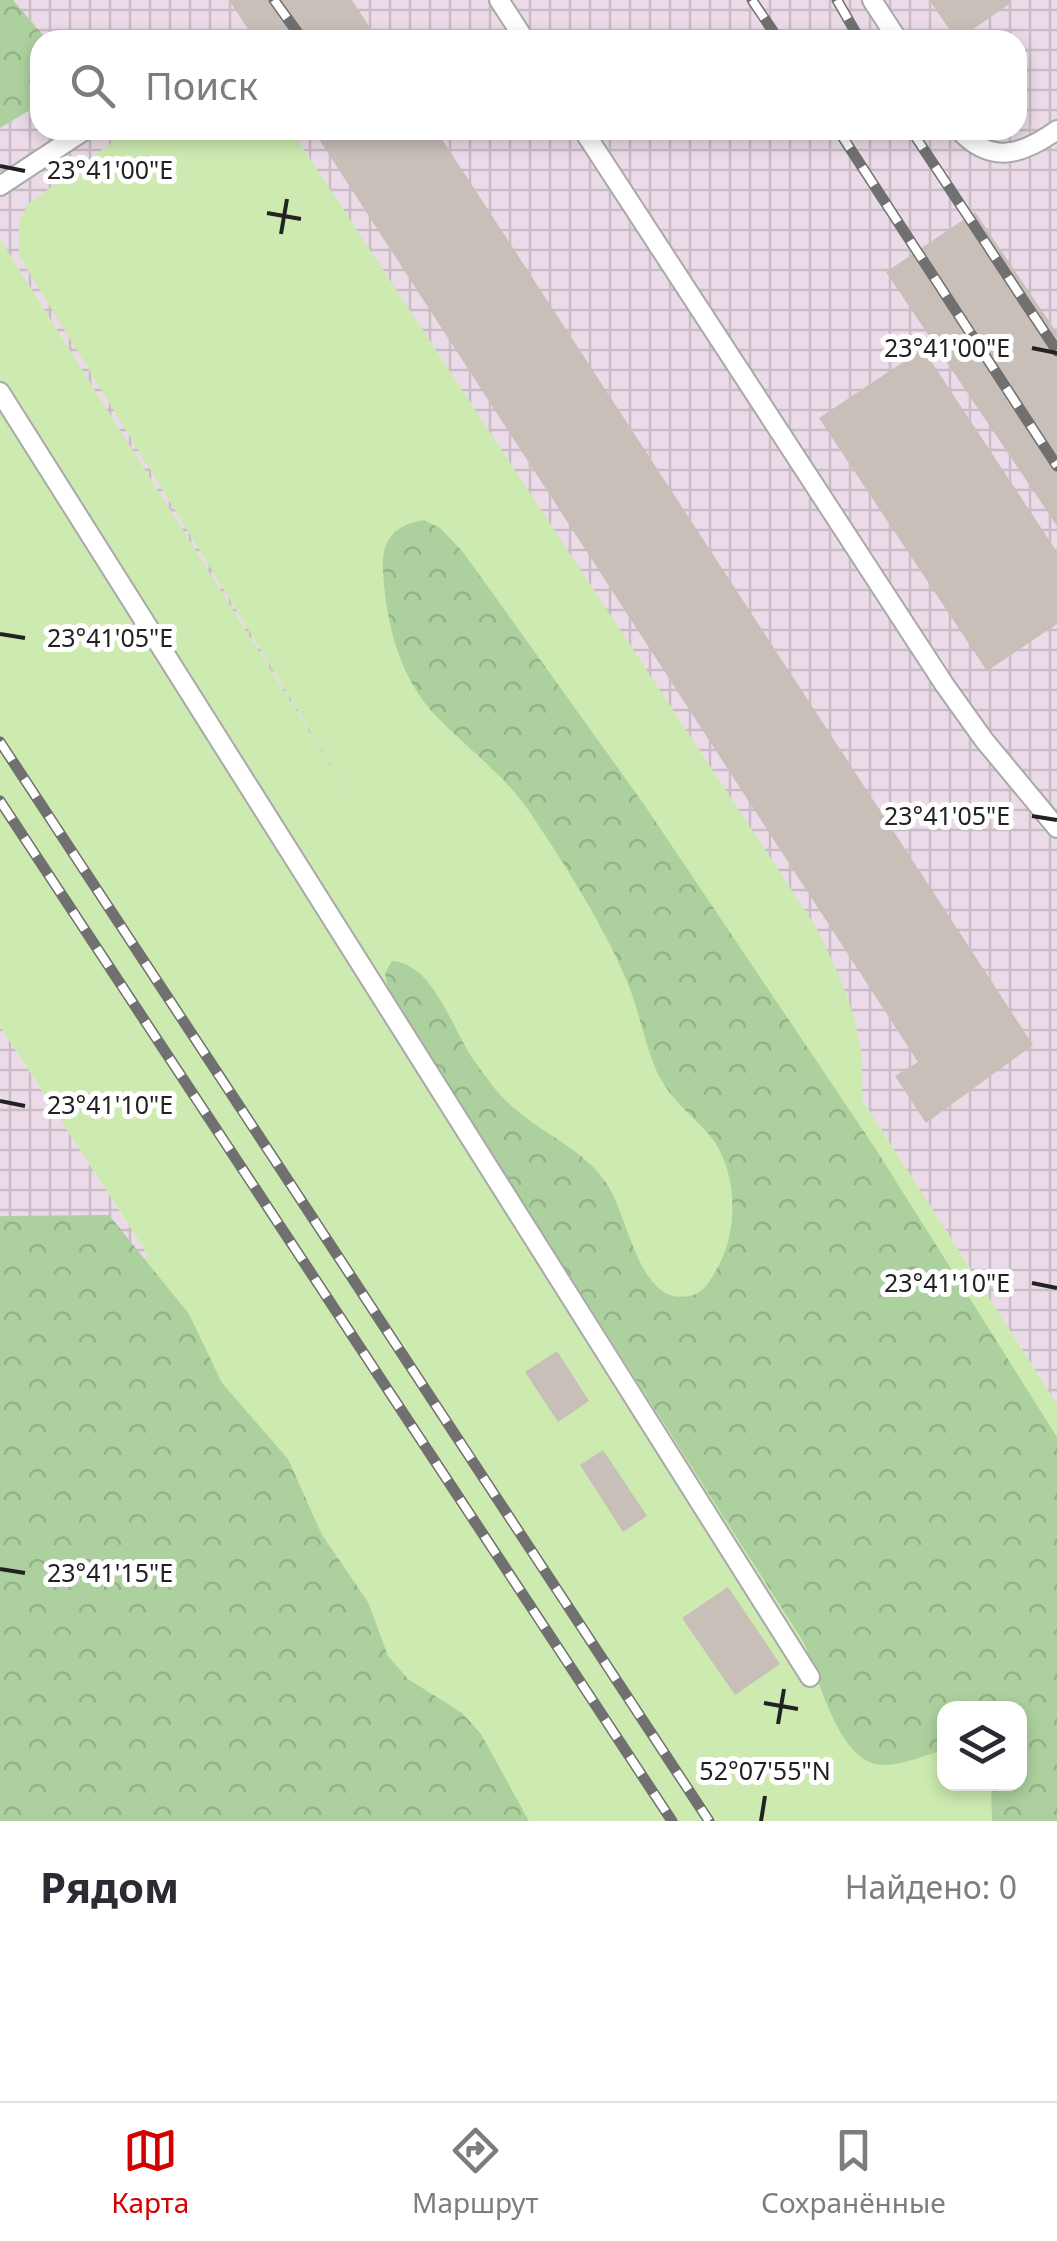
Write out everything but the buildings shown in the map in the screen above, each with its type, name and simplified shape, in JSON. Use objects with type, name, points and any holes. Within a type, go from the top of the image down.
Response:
[{"type":"lane","points":[[499,0],[518,30]]},
{"type":"lane","points":[[872,0],[892,30]]},
{"type":"lane","points":[[968,140],[993,154],[1015,154],[1057,130]]},
{"type":"lane","points":[[0,186],[70,140]]},
{"type":"lane","points":[[590,140],[944,684],[984,740],[1057,828]]},
{"type":"lane","points":[[0,392],[810,1677]]},
{"type":"shaded area","points":[[0,0],[1057,0],[1057,1404],[613,711],[393,868],[0,239]]},
{"type":"shaded area","points":[[0,1026],[148,1255],[0,1386]]},
{"type":"green space","points":[[0,0],[13,0],[38,30],[30,30],[30,110],[0,128]]},
{"type":"green space","points":[[115,140],[298,140],[816,927],[853,1015],[861,1053],[863,1101],[1057,1404],[1057,1821],[0,1821],[0,1386],[148,1255],[0,1026],[0,239],[365,820],[19,256],[19,221],[28,204]],"holes":[[[588,728],[508,784],[455,735]]]},
{"type":"green space","points":[[424,520],[440,528],[463,552],[643,803],[875,1148],[1057,1437],[1057,1821],[992,1821],[991,1791],[1027,1791],[1027,1701],[937,1701],[937,1752],[905,1762],[882,1765],[867,1761],[853,1750],[832,1716],[804,1643],[388,991],[385,973],[392,961],[420,973],[498,1092],[598,1172],[615,1199],[647,1274],[658,1288],[672,1295],[689,1296],[703,1289],[719,1265],[730,1232],[732,1195],[724,1159],[705,1130],[662,1081],[652,1061],[631,990],[557,853],[510,787],[437,717],[413,685],[391,630],[383,571],[387,543],[405,526]]},
{"type":"green space","points":[[109,1215],[189,1314],[222,1383],[288,1459],[322,1535],[368,1602],[388,1656],[408,1679],[462,1713],[481,1734],[529,1821],[0,1821],[0,1216]]},
{"type":"railway","points":[[274,0],[296,30]]},
{"type":"railway","points":[[752,0],[772,30]]},
{"type":"railway","points":[[837,0],[854,30]]},
{"type":"railway","points":[[845,140],[1057,466]]},
{"type":"railway","points":[[918,140],[1057,351]]},
{"type":"railway","points":[[0,742],[709,1821]]},
{"type":"railway","points":[[0,801],[672,1821]]}]
